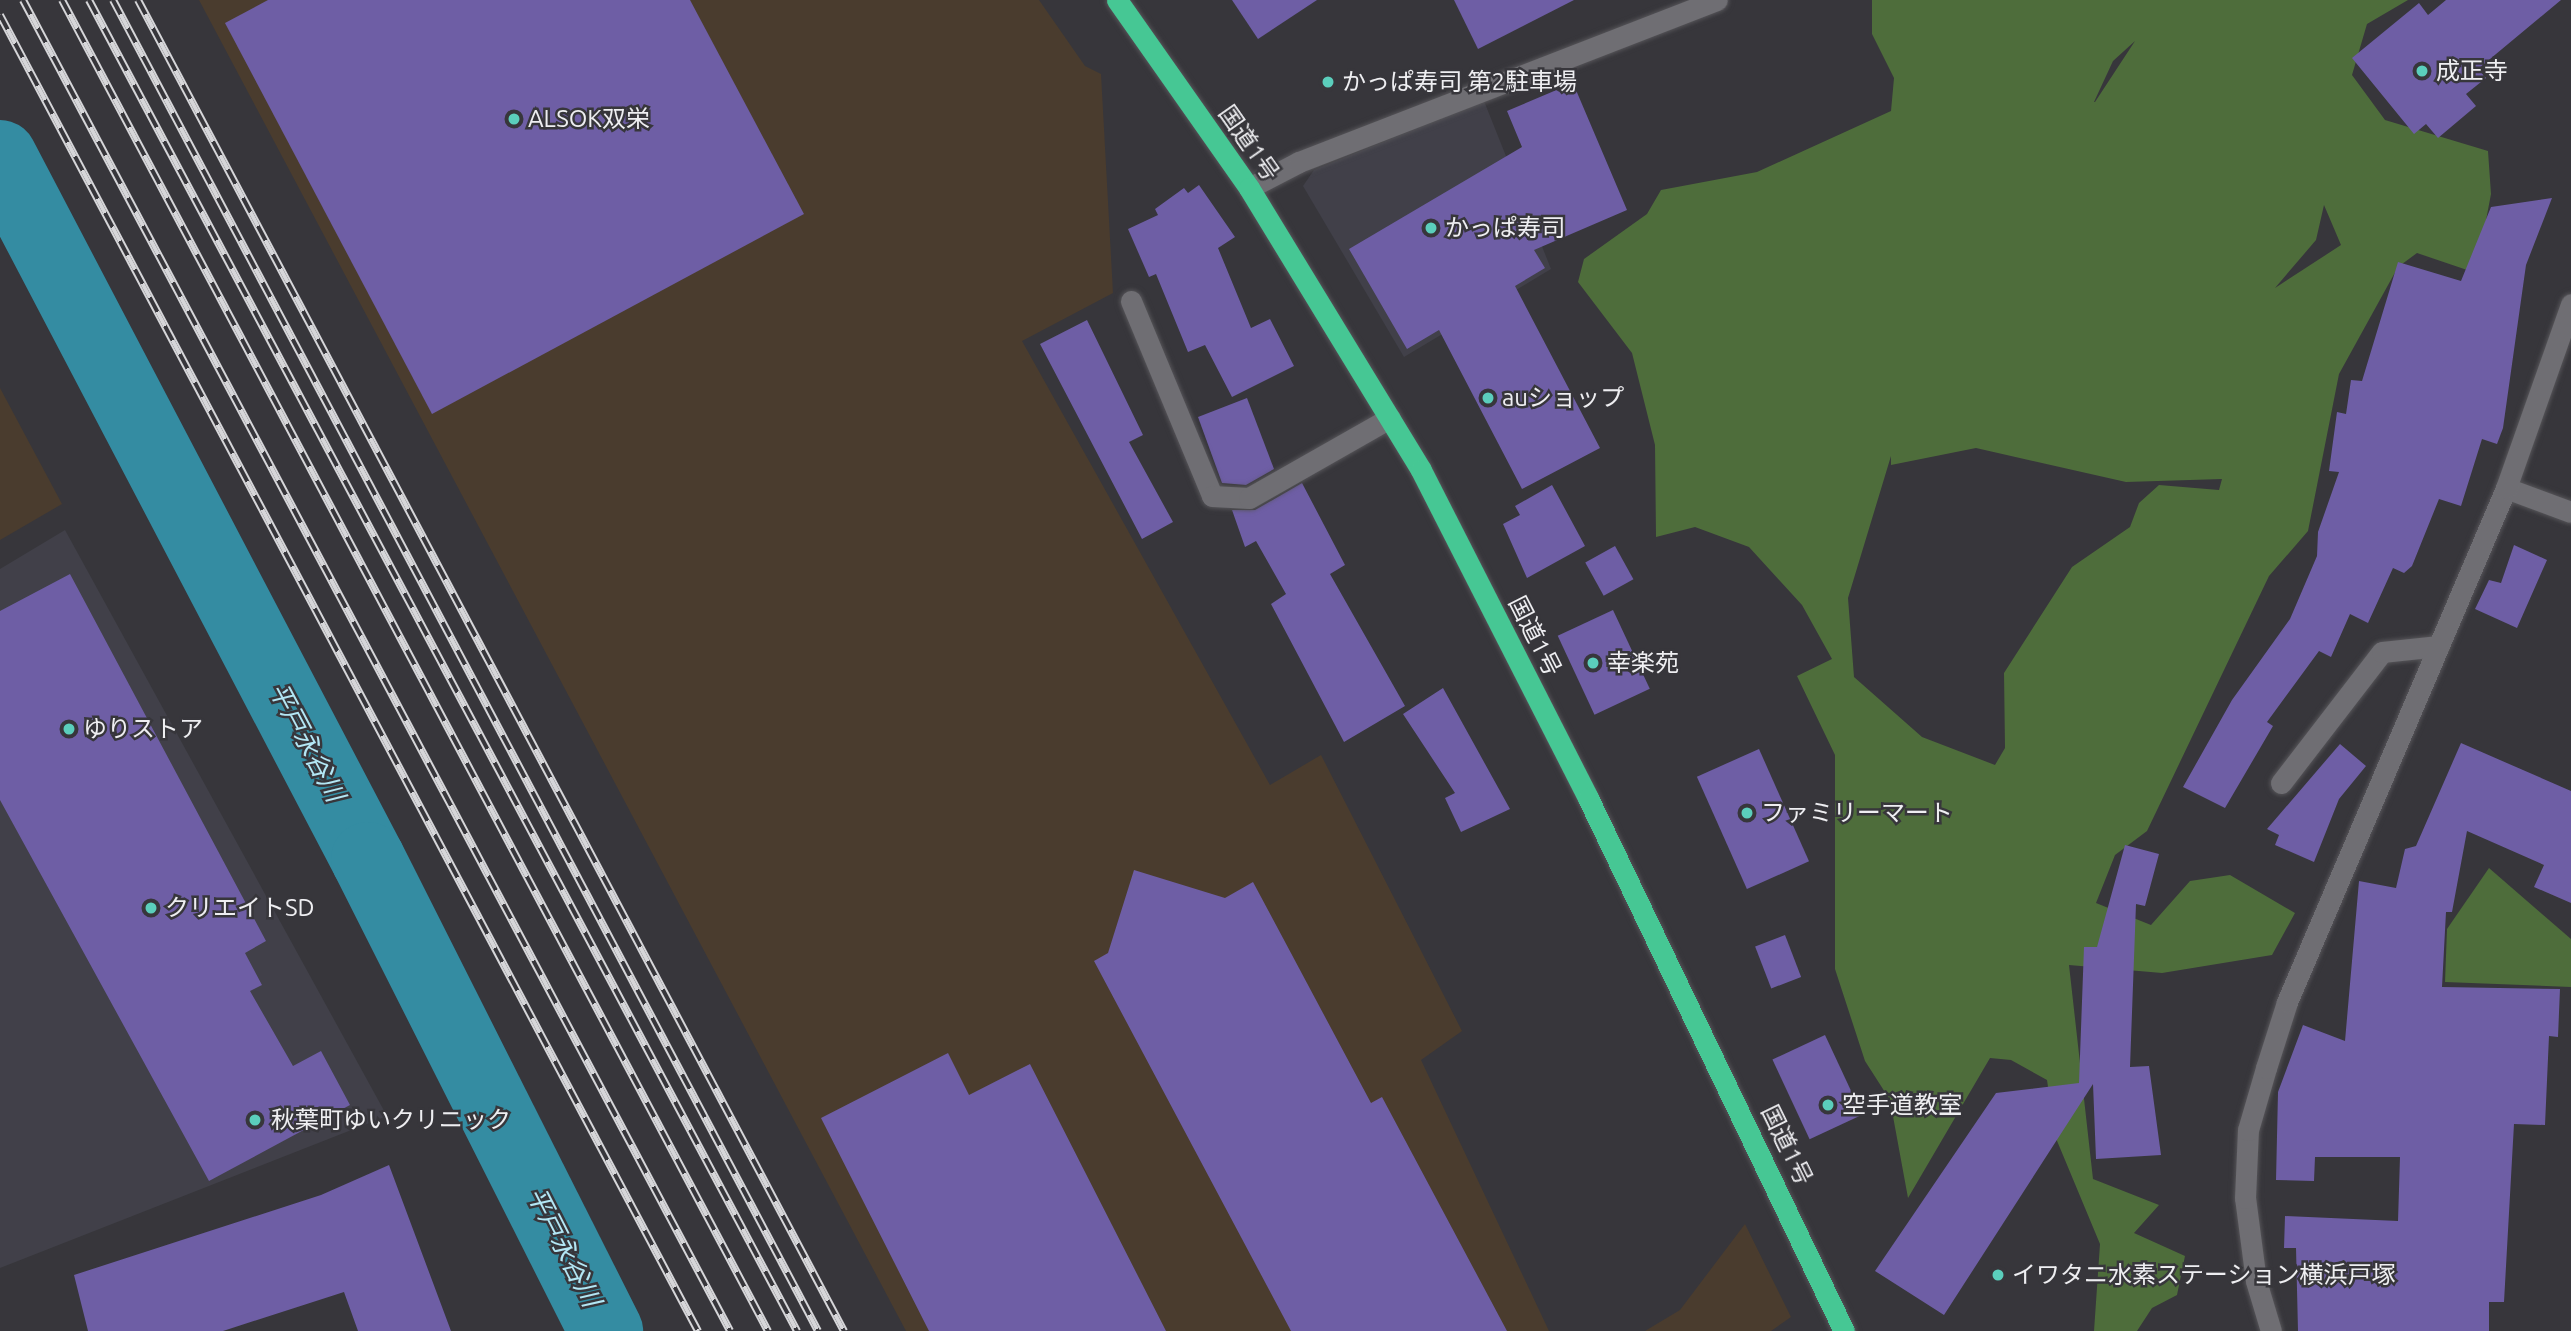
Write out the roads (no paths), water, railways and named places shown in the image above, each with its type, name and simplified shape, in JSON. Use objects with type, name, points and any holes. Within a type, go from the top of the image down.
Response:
[{"type":"highway","name":"国道1号","points":[[1116,0],[1249,188],[1390,418],[1588,798],[1836,1326]]},
{"type":"street","points":[[1249,188],[1299,162],[1717,0]]},
{"type":"street","points":[[1131,301],[1212,496],[1250,498],[1390,418]]},
{"type":"street","points":[[2271,1331],[2256,1281],[2245,1198],[2248,1130],[2287,1003],[2506,488],[2571,304]]},
{"type":"street","points":[[2506,488],[2571,512]]},
{"type":"street","points":[[2281,783],[2382,652],[2439,646]]},
{"type":"waterway","name":"平戸永谷川","points":[[0,157],[368,859],[606,1331]]},
{"type":"railway","points":[[23,0],[730,1331]]},
{"type":"railway","points":[[62,0],[768,1331]]},
{"type":"railway","points":[[89,0],[797,1331]]},
{"type":"railway","points":[[113,0],[818,1331]]},
{"type":"railway","points":[[138,0],[844,1331]]},
{"type":"railway","points":[[0,15],[698,1331]]},
{"type":"place","name":"成正寺","points":[[2422,71]]},
{"type":"place","name":"かっぱ寿司 第2駐車場","points":[[1328,82]]},
{"type":"place","name":"ALSOK双栄","points":[[514,119]]},
{"type":"place","name":"かっぱ寿司","points":[[1431,228]]},
{"type":"place","name":"auショップ","points":[[1488,398]]},
{"type":"place","name":"幸楽苑","points":[[1593,663]]},
{"type":"place","name":"ゆりストア","points":[[69,729]]},
{"type":"place","name":"ファミリーマート","points":[[1747,813]]},
{"type":"place","name":"クリエイトSD","points":[[151,908]]},
{"type":"place","name":"空手道教室","points":[[1828,1105]]},
{"type":"place","name":"秋葉町ゆいクリニック","points":[[255,1120]]},
{"type":"place","name":"イワタニ水素ステーション横浜戸塚","points":[[1998,1275]]}]
